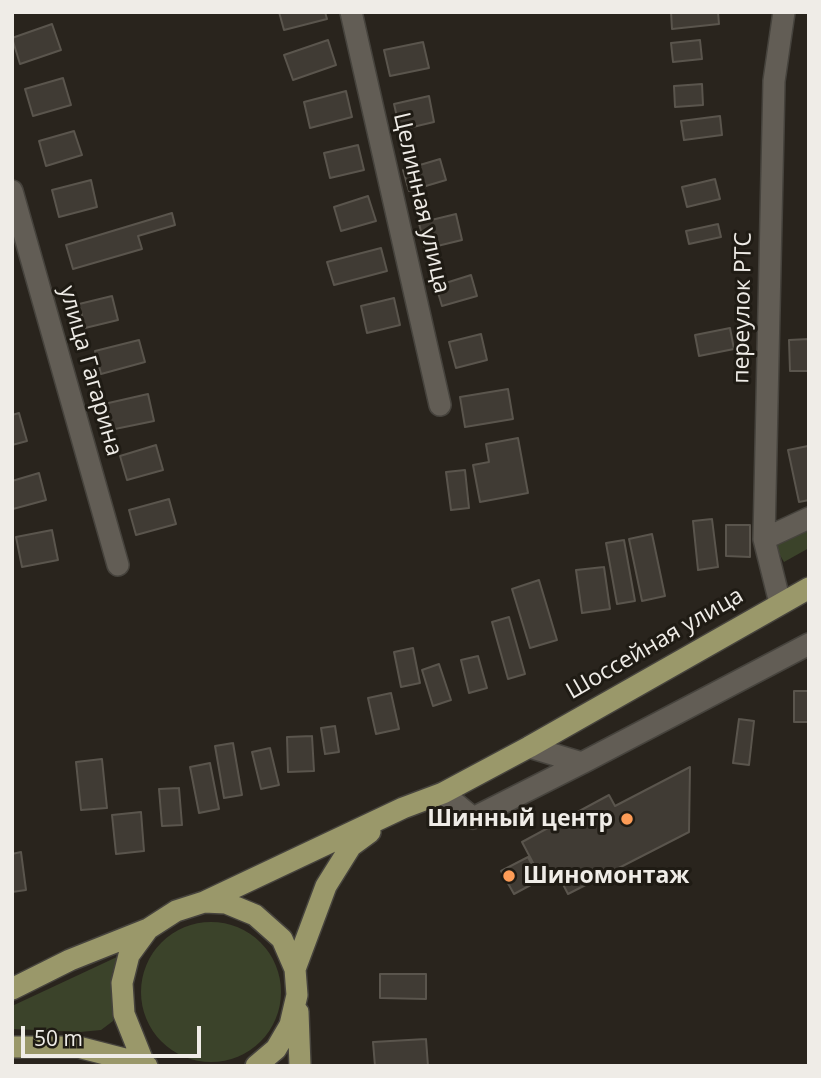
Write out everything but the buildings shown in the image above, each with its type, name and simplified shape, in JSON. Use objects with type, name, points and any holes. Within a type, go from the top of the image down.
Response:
[{"type":"main road","name":"Шоссейная улица","points":[[12,989],[70,960],[148,929],[176,911],[204,902],[403,808],[443,793],[809,588]]},
{"type":"main road","name":"Шоссейная улица","points":[[295,969],[326,886],[351,846],[403,808]]},
{"type":"main road","name":"Шоссейная улица","points":[[204,902],[226,903],[256,915],[282,939],[295,969],[297,995],[290,1026],[276,1049],[256,1066]]},
{"type":"main road","name":"Шоссейная улица","points":[[145,1065],[124,1014],[122,983],[129,955],[148,929]]},
{"type":"main road","points":[[297,995],[300,1066]]},
{"type":"main road","name":"Шоссейная улица","points":[[12,1047],[78,1047],[145,1065]]},
{"type":"street","name":"Целинная улица","points":[[351,12],[440,405]]},
{"type":"street","name":"переулок РТС","points":[[780,603],[764,539],[774,81],[784,12]]},
{"type":"street","name":"улица Гагарина","points":[[12,191],[118,565]]},
{"type":"street","points":[[764,539],[809,518]]},
{"type":"street","points":[[443,793],[473,818],[809,644]]},
{"type":"street","points":[[529,747],[582,763]]},
{"type":"green space","points":[[809,527],[809,548],[784,562],[774,545]]},
{"type":"green space","points":[[211,922],[238,927],[260,943],[276,965],[281,992],[276,1019],[260,1041],[238,1057],[211,1062],[184,1057],[162,1041],[146,1019],[141,992],[146,965],[162,943],[184,927]]},
{"type":"green space","points":[[119,956],[112,974],[113,1021],[101,1030],[80,1032],[12,1029],[12,1006]]},
{"type":"place","name":"Шинный центр","points":[[627,819]]},
{"type":"place","name":"Шиномонтаж","points":[[509,876]]}]
